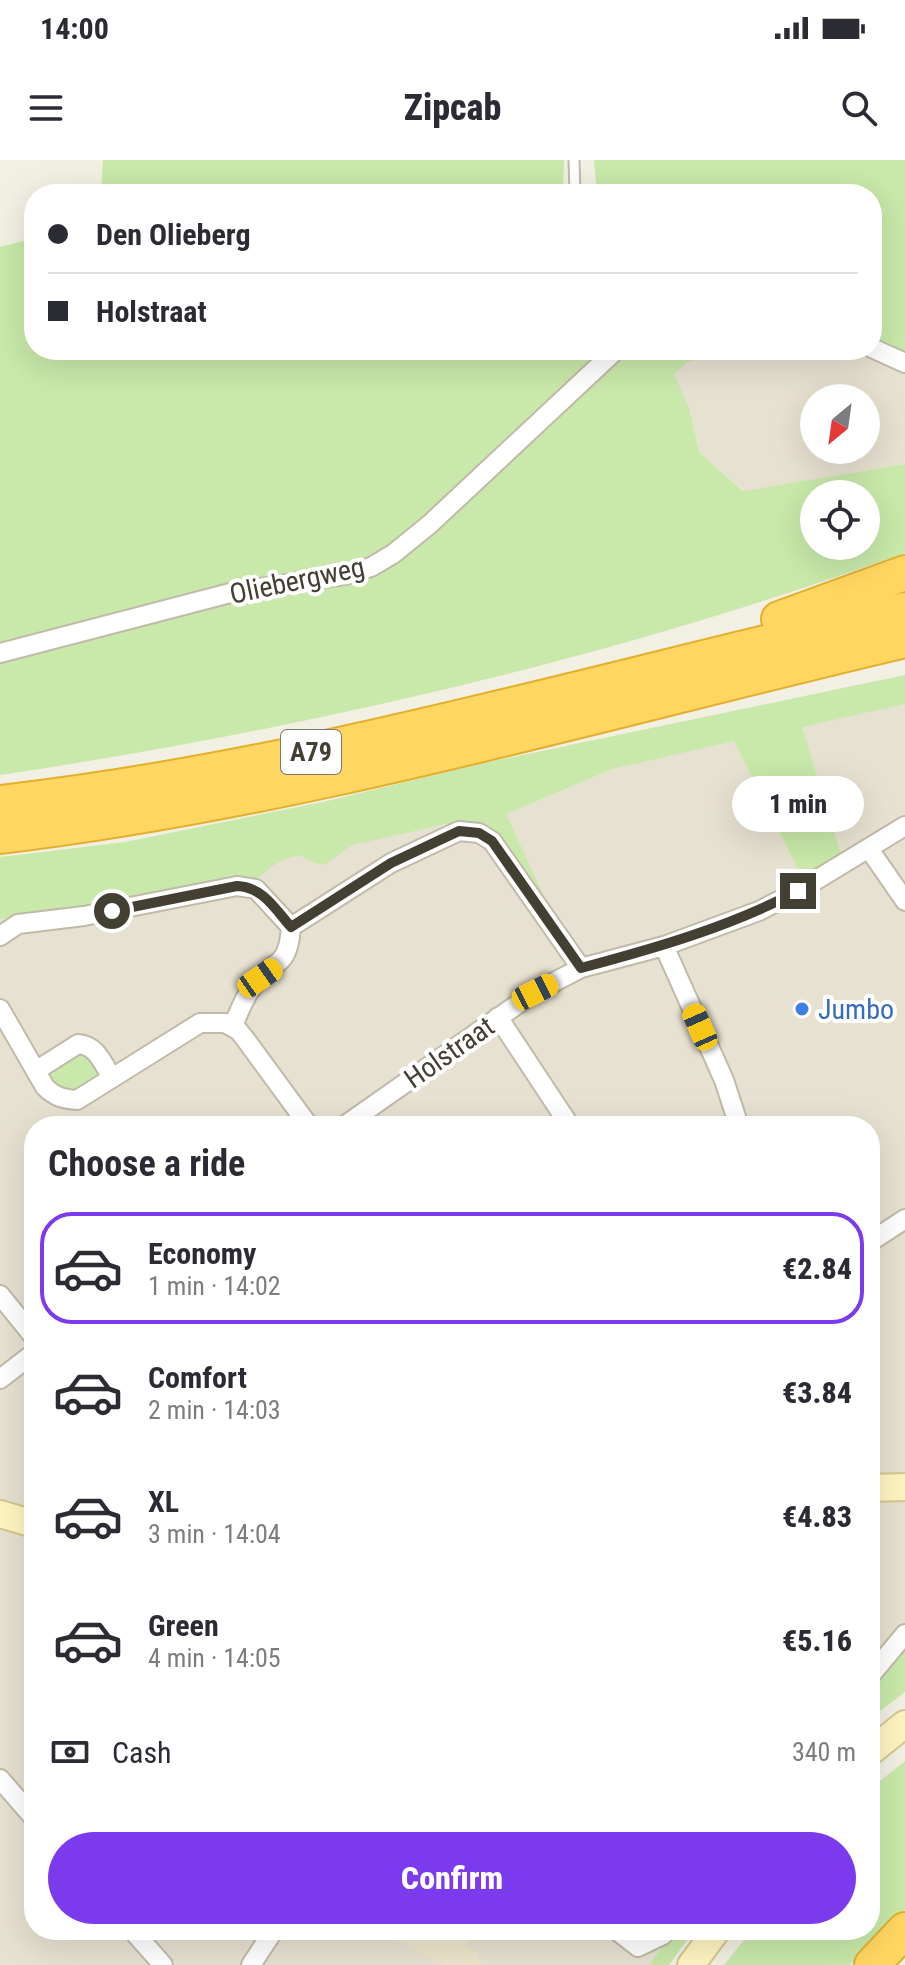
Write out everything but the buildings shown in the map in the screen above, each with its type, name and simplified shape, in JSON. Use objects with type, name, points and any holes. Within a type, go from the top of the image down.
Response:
[{"type":"highway","name":"A79","points":[[618,679],[712,640],[807,610],[905,573]]},
{"type":"highway","name":"A79","points":[[0,803],[170,779],[305,754],[905,610]]},
{"type":"highway","name":"A79","points":[[0,836],[240,796],[408,761],[905,640]]},
{"type":"highway","name":"A79","points":[[605,712],[724,697],[905,661]]},
{"type":"highway","points":[[872,1965],[905,1930]]},
{"type":"main road","points":[[880,1488],[905,1487]]},
{"type":"main road","points":[[0,1514],[24,1521]]},
{"type":"main road","points":[[880,1744],[905,1724]]},
{"type":"main road","points":[[691,1965],[710,1940]]},
{"type":"street","points":[[882,353],[905,363]]},
{"type":"street","name":"Oliebergweg","points":[[0,653],[234,592],[345,575],[371,567],[393,554],[430,524],[605,360]]},
{"type":"street","name":"Holstraat","points":[[358,1116],[535,992],[581,968],[664,946],[759,911],[905,826]]},
{"type":"street","points":[[291,927],[391,863],[459,831],[479,833],[492,841],[581,968]]},
{"type":"street","points":[[869,849],[905,901]]},
{"type":"street","points":[[0,936],[18,924],[84,916],[237,886],[256,889],[291,927],[290,946],[285,958],[253,986],[233,1026]]},
{"type":"street","points":[[664,946],[724,1080],[736,1116]]},
{"type":"street","points":[[0,1009],[45,1087],[53,1095],[64,1099],[77,1100],[200,1023],[214,1021],[233,1026],[246,1040],[302,1116]]},
{"type":"street","points":[[498,1017],[563,1116]]},
{"type":"street","points":[[37,1070],[78,1044],[86,1044],[94,1049],[112,1078]]},
{"type":"street","points":[[880,1235],[905,1219]]},
{"type":"street","points":[[0,1295],[24,1325]]},
{"type":"street","points":[[0,1379],[24,1361]]},
{"type":"street","points":[[880,1664],[905,1634]]},
{"type":"street","points":[[0,1779],[24,1807]]},
{"type":"street","points":[[141,1940],[163,1965]]},
{"type":"street","points":[[251,1965],[267,1940]]},
{"type":"street","points":[[624,1940],[636,1956],[657,1940]]},
{"type":"lane","points":[[574,160],[575,184]]},
{"type":"shaded area","points":[[882,354],[905,363],[905,464],[744,491],[699,452],[689,409],[673,374],[693,360],[882,360]]},
{"type":"shaded area","points":[[905,690],[905,1647],[880,1674],[880,1116],[24,1116],[24,1940],[668,1940],[649,1965],[0,1965],[0,888]]},
{"type":"shaded area","points":[[395,1940],[470,1940],[467,1946],[485,1964],[446,1965]]},
{"type":"green space","points":[[103,160],[564,160],[563,184],[102,184]]},
{"type":"green space","points":[[594,160],[905,160],[905,363],[882,349],[882,184],[596,184]]},
{"type":"green space","points":[[24,241],[24,360],[694,360],[674,374],[689,408],[699,452],[743,491],[800,482],[800,560],[880,560],[880,480],[809,480],[905,464],[905,553],[683,626],[571,657],[344,712],[115,757],[0,775],[0,247]]},
{"type":"green space","points":[[905,675],[905,704],[802,727],[842,858],[804,881],[734,741],[612,769],[506,814],[546,901],[493,832],[463,820],[352,845],[324,865],[300,855],[293,856],[265,871],[256,881],[246,878],[0,919],[0,857],[125,842]]},
{"type":"green space","points":[[83,1049],[101,1074],[77,1093],[65,1094],[47,1077],[48,1072]]},
{"type":"green space","points":[[905,1647],[905,1692],[880,1711],[880,1674]]},
{"type":"green space","points":[[905,1761],[905,1910],[880,1935],[880,1781]]},
{"type":"green space","points":[[668,1940],[687,1940],[669,1965],[649,1965]]},
{"type":"green space","points":[[744,1940],[875,1940],[850,1965],[724,1965]]},
{"type":"place","name":"Jumbo","points":[[802,1009]]},
{"type":"route","points":[[112,911],[250,886],[262,894],[291,927],[391,863],[459,831],[479,833],[492,841],[581,968],[664,946],[759,911],[798,891]]}]
